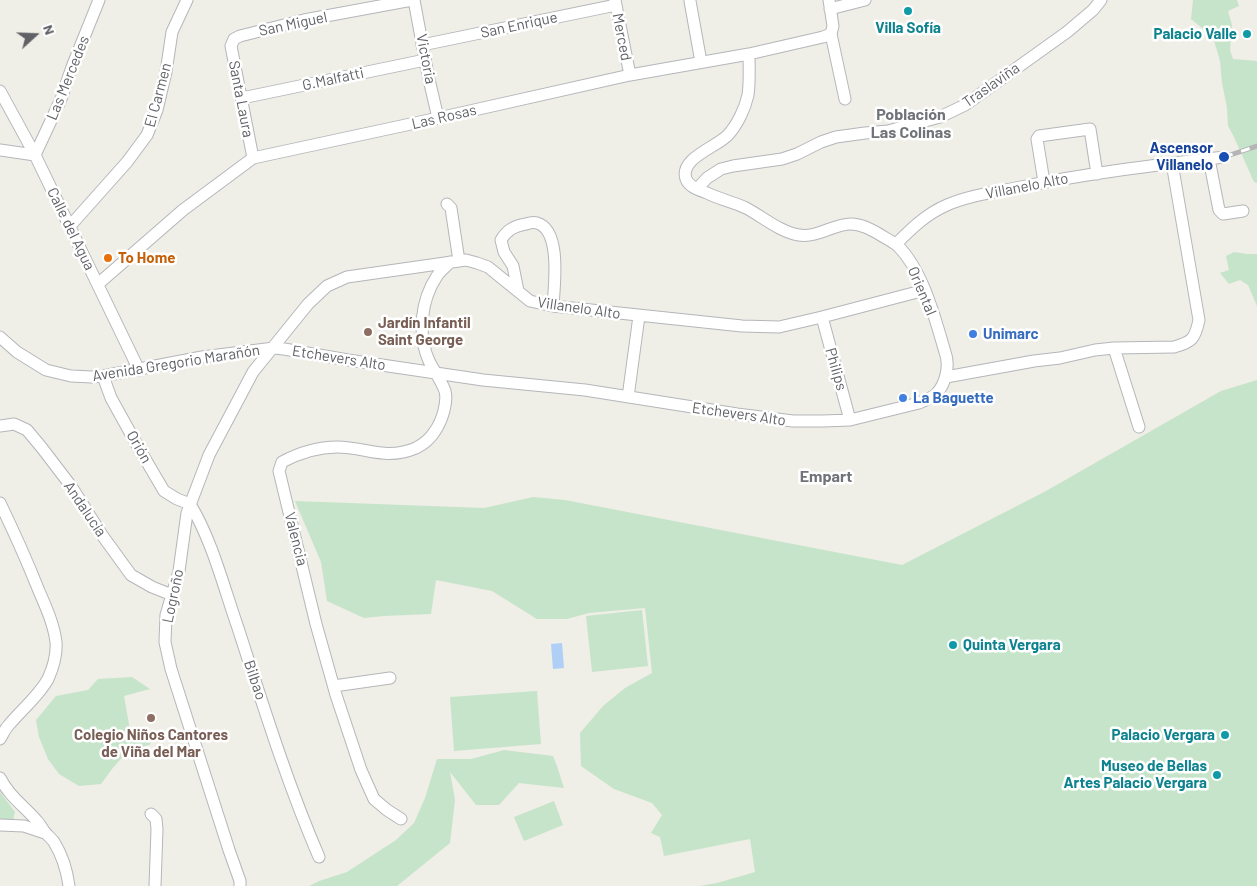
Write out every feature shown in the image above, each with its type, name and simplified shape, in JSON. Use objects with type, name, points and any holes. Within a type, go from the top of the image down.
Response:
[{"type":"street","name":"Las Mercedes","points":[[35,155],[61,99],[99,0]]},
{"type":"street","name":"El Carmen","points":[[70,226],[127,162],[147,135],[157,110],[166,72],[172,32],[188,0]]},
{"type":"street","name":"San Miguel","points":[[234,39],[304,20],[413,0]]},
{"type":"street","name":"Victoria","points":[[413,0],[438,118]]},
{"type":"street","points":[[845,100],[831,34],[833,26],[830,4],[865,0]]},
{"type":"street","name":"Traslaviña","points":[[697,189],[712,174],[722,168],[782,159],[821,142],[865,132],[888,131],[940,117],[965,105],[1066,32],[1101,0]]},
{"type":"street","points":[[690,1],[701,62]]},
{"type":"street","name":"San Enrique","points":[[422,45],[616,2]]},
{"type":"street","name":"Merced","points":[[616,2],[630,75]]},
{"type":"street","name":"Las Rosas","points":[[98,284],[183,210],[253,158],[630,75],[749,54],[831,34]]},
{"type":"street","name":"Santa Laura","points":[[234,39],[231,46],[253,158]]},
{"type":"street","points":[[697,189],[686,178],[687,167],[696,157],[727,137],[736,125],[748,95],[749,54]]},
{"type":"street","name":"G.Malfatti","points":[[242,98],[425,60]]},
{"type":"street","name":"Calle del Agua","points":[[0,91],[35,155],[139,370]]},
{"type":"street","points":[[1044,182],[1037,139],[1039,136],[1090,129],[1097,174]]},
{"type":"street","points":[[0,150],[35,155]]},
{"type":"street","name":"Villanelo Alto","points":[[896,244],[925,216],[947,205],[973,197],[1044,182],[1172,163],[1224,158]]},
{"type":"street","points":[[1209,159],[1220,210],[1223,214],[1243,211]]},
{"type":"street","points":[[946,377],[1060,358],[1094,350],[1174,346],[1192,340],[1199,320],[1172,163]]},
{"type":"street","name":"Oriental","points":[[697,189],[743,207],[788,232],[812,235],[849,224],[859,225],[871,229],[896,244],[917,272],[925,290],[946,355],[946,377]]},
{"type":"street","points":[[436,373],[429,360],[422,329],[424,308],[429,292],[437,276],[454,262],[451,208],[447,204]]},
{"type":"street","points":[[518,291],[513,266],[504,252],[501,240],[506,232],[513,228],[536,223],[545,228],[551,238],[556,266],[553,306]]},
{"type":"street","name":"Villanelo Alto","points":[[274,348],[308,304],[327,286],[346,277],[466,260],[488,267],[530,301],[553,306],[742,326],[779,327],[925,290]]},
{"type":"street","points":[[628,397],[640,316]]},
{"type":"street","name":"Philips","points":[[822,317],[850,420]]},
{"type":"street","name":"Avenida Gregorio Marañón","points":[[0,338],[17,352],[46,370],[71,376],[92,377],[139,370],[202,357],[274,348]]},
{"type":"street","name":"Etchevers Alto","points":[[274,348],[498,382],[561,387],[792,421],[850,420],[919,403],[936,394],[946,377]]},
{"type":"street","name":"Logroño","points":[[240,886],[240,881],[171,668],[166,642],[166,616],[178,571],[187,513],[209,455],[253,372],[274,348]]},
{"type":"street","points":[[1114,348],[1139,427]]},
{"type":"street","name":"Valencia","points":[[401,820],[374,799],[361,770],[316,624],[279,471],[282,462],[294,455],[314,449],[336,447],[390,454],[408,451],[424,444],[435,431],[444,415],[446,393],[436,373]]},
{"type":"street","name":"Orión","points":[[103,376],[111,398],[164,491],[177,500],[190,504]]},
{"type":"street","name":"Andalucía","points":[[0,426],[14,424],[27,430],[71,486],[102,535],[131,575],[152,587],[172,595]]},
{"type":"street","points":[[0,503],[46,607],[56,640],[56,653],[47,680],[36,696],[6,727],[0,739]]},
{"type":"street","name":"Bilbao","points":[[190,504],[214,556],[275,740],[319,857]]},
{"type":"street","points":[[334,686],[390,678]]},
{"type":"street","points":[[0,778],[12,796],[38,822],[54,842],[68,876],[70,886]]},
{"type":"street","points":[[16,826],[22,814],[19,803]]},
{"type":"street","points":[[151,814],[156,819],[157,828],[155,886]]},
{"type":"street","points":[[0,825],[24,826],[45,833]]},
{"type":"green space","points":[[1193,0],[1237,0],[1239,6],[1228,11],[1232,25],[1230,50],[1233,59],[1257,61],[1257,183],[1254,182],[1228,126],[1220,61],[1213,37],[1191,19]]},
{"type":"green space","points":[[1234,252],[1257,254],[1257,306],[1248,285],[1240,280],[1229,284],[1220,273],[1229,270],[1226,256]]},
{"type":"green space","name":"Quinta Vergara","points":[[1257,380],[1257,886],[699,886],[755,872],[750,839],[664,856],[660,837],[651,833],[662,815],[652,803],[614,789],[581,766],[580,733],[603,706],[625,688],[652,673],[645,608],[589,613],[567,619],[537,619],[492,591],[436,580],[431,614],[364,618],[327,601],[321,562],[295,501],[484,508],[533,497],[565,500],[902,565],[1046,491],[1221,391]]},
{"type":"green space","points":[[642,610],[648,666],[592,672],[586,616]]},
{"type":"green space","points":[[132,677],[150,689],[124,696],[130,730],[151,744],[126,753],[101,784],[79,786],[59,774],[48,759],[39,737],[36,720],[56,696],[88,690],[98,679]]},
{"type":"green space","points":[[537,691],[541,744],[454,751],[450,697]]},
{"type":"green space","points":[[504,750],[553,756],[564,788],[519,783],[499,805],[476,805],[450,772],[455,800],[450,843],[397,886],[309,886],[347,872],[396,840],[414,823],[425,798],[437,759],[471,759]]},
{"type":"green space","points":[[0,792],[15,812],[13,820],[0,821]]},
{"type":"green space","points":[[554,801],[563,825],[524,841],[514,817]]},
{"type":"water","points":[[562,643],[564,668],[553,669],[551,644]]},
{"type":"railway","points":[[1224,157],[1257,146]]},
{"type":"place","name":"Villa Sofía","points":[[908,11]]},
{"type":"place","name":"Palacio Valle","points":[[1247,34]]},
{"type":"place","name":"Ascensor Villanelo","points":[[1224,157]]},
{"type":"place","name":"To Home","points":[[108,258]]},
{"type":"place","name":"Jardín Infantil Saint George","points":[[368,332]]},
{"type":"place","name":"Unimarc","points":[[973,334]]},
{"type":"place","name":"La Baguette","points":[[903,398]]},
{"type":"place","name":"Quinta Vergara","points":[[953,645]]},
{"type":"place","name":"Colegio Niños Cantores de Viña del Mar","points":[[151,718]]},
{"type":"place","name":"Palacio Vergara","points":[[1225,735]]},
{"type":"place","name":"Museo de Bellas Artes Palacio Vergara","points":[[1217,775]]},
{"type":"district","name":"Población Las Colinas","points":[[911,124]]},
{"type":"district","name":"Empart","points":[[826,477]]}]
